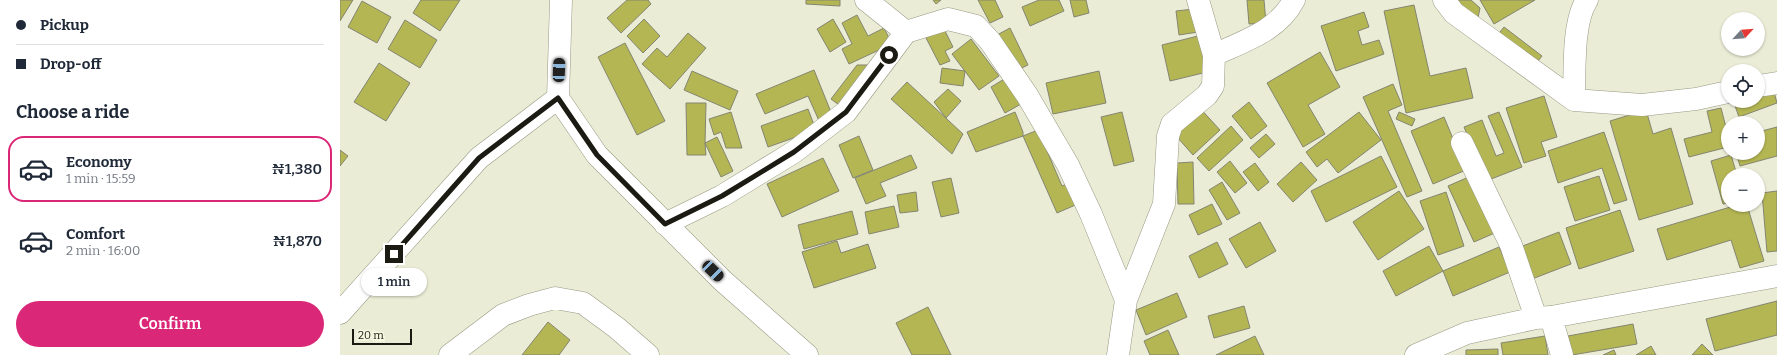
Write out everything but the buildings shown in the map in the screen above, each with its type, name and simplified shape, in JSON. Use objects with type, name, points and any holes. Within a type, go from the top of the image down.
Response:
[{"type":"street","points":[[561,0],[558,98],[597,155],[723,281],[807,355]]},
{"type":"street","points":[[866,0],[906,32]]},
{"type":"street","points":[[1118,355],[1126,300],[1164,204],[1168,136],[1172,124],[1207,95],[1212,86],[1214,55],[1198,0]]},
{"type":"street","points":[[1214,55],[1263,33],[1288,12],[1294,0]]},
{"type":"street","points":[[1444,0],[1454,13],[1574,100],[1642,105],[1696,99],[1721,94]]},
{"type":"street","points":[[1574,100],[1577,33],[1584,4],[1587,0]]},
{"type":"street","points":[[665,224],[722,196],[794,152],[846,112],[906,32],[948,19],[976,26],[990,41],[1027,95],[1068,166],[1091,214],[1126,300]]},
{"type":"street","points":[[1765,85],[1777,82]]},
{"type":"street","points":[[340,314],[479,158],[558,98]]},
{"type":"street","points":[[1462,143],[1562,355]]},
{"type":"street","points":[[1416,355],[1467,334],[1544,317],[1777,276]]},
{"type":"street","points":[[450,355],[504,315],[528,305],[555,298],[583,303],[617,328],[648,355]]},
{"type":"route","points":[[394,254],[479,158],[558,98],[597,155],[665,224],[722,196],[794,152],[846,112],[889,55]]}]
